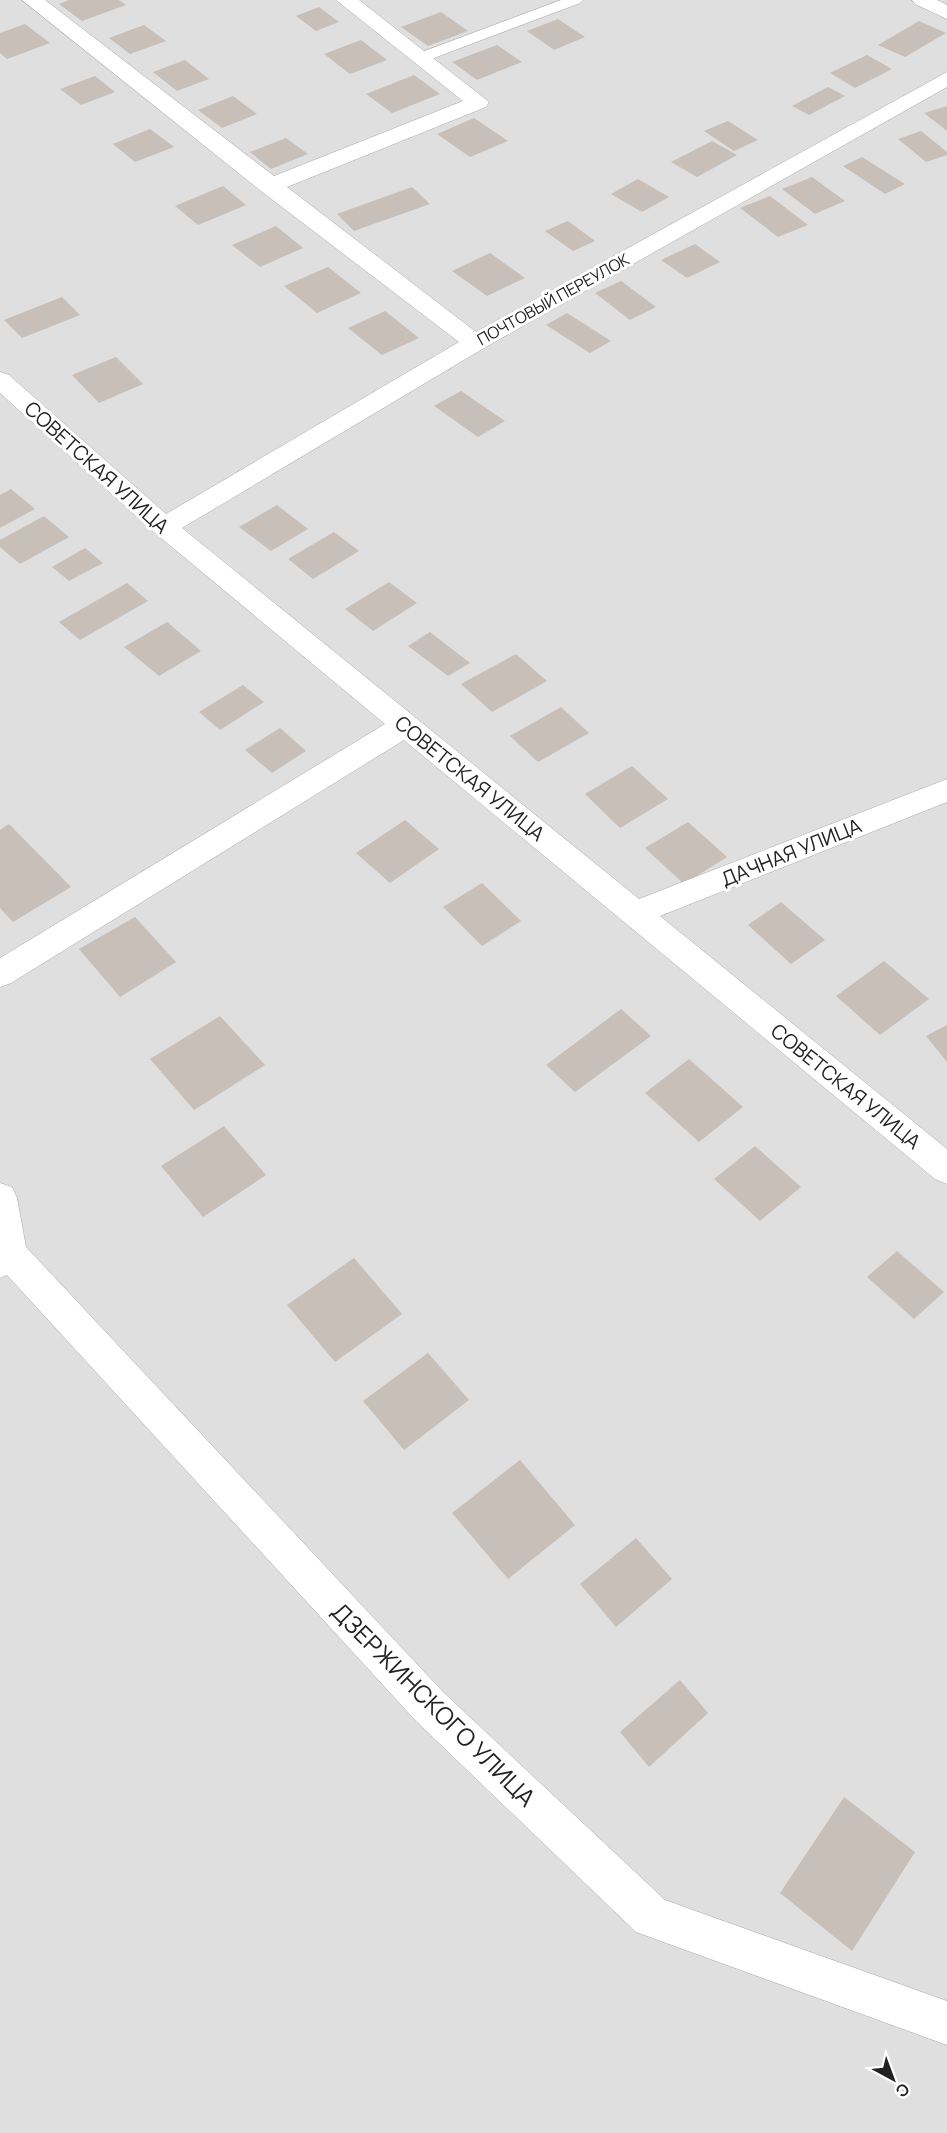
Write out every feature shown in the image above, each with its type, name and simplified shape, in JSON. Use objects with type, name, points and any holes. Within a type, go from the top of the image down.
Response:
[{"type":"street","points":[[32,0],[269,186],[475,343]]},
{"type":"street","points":[[269,186],[478,102],[346,0]]},
{"type":"street","points":[[922,0],[947,14]]},
{"type":"street","name":"ПОЧТОВЫЙ ПЕРЕУЛОК","points":[[164,527],[475,343],[947,78]]},
{"type":"street","name":"СОВЕТСКАЯ УЛИЦА","points":[[0,380],[164,527],[947,1169]]},
{"type":"street","points":[[0,974],[405,725]]},
{"type":"street","name":"ДАЧНАЯ УЛИЦА","points":[[635,913],[947,790]]},
{"type":"street","points":[[0,1198],[5,1258]]},
{"type":"street","name":"ДЗЕРЖИНСКОГО УЛИЦА","points":[[5,1258],[430,1707],[651,1917],[947,2023]]},
{"type":"lane","points":[[420,58],[575,0]]},
{"type":"shaded area","points":[[0,0],[947,0],[947,2133],[0,2133]]},
{"type":"building","points":[[69,0],[119,0],[126,5],[82,21],[59,4]]},
{"type":"building","points":[[319,7],[339,22],[316,31],[296,16]]},
{"type":"building","points":[[441,12],[468,31],[428,46],[401,27]]},
{"type":"building","points":[[558,19],[585,37],[554,50],[527,31]]},
{"type":"building","points":[[919,21],[946,33],[905,57],[878,45]]},
{"type":"building","points":[[25,24],[50,43],[7,59],[0,53],[0,33]]},
{"type":"building","points":[[144,25],[166,41],[130,54],[109,38]]},
{"type":"building","points":[[361,40],[387,60],[350,74],[324,54]]},
{"type":"building","points":[[497,45],[522,62],[477,80],[452,62]]},
{"type":"building","points":[[867,55],[892,69],[855,88],[830,73]]},
{"type":"building","points":[[185,60],[209,79],[177,91],[153,72]]},
{"type":"building","points":[[414,75],[440,94],[392,113],[366,94]]},
{"type":"building","points":[[95,76],[115,92],[81,105],[60,89]]},
{"type":"building","points":[[828,87],[845,96],[809,115],[792,106]]},
{"type":"building","points":[[233,96],[257,114],[222,128],[198,110]]},
{"type":"building","points":[[947,106],[947,131],[924,113]]},
{"type":"building","points":[[474,118],[508,141],[470,157],[437,134]]},
{"type":"building","points":[[728,121],[758,140],[734,151],[704,131]]},
{"type":"building","points":[[150,129],[174,147],[135,162],[113,144]]},
{"type":"building","points":[[921,131],[947,152],[947,155],[926,162],[898,139]]},
{"type":"building","points":[[286,138],[308,154],[271,169],[250,152]]},
{"type":"building","points":[[712,141],[737,155],[697,177],[671,162]]},
{"type":"building","points":[[862,157],[905,184],[885,194],[843,166]]},
{"type":"building","points":[[812,177],[845,201],[815,214],[782,189]]},
{"type":"building","points":[[638,179],[669,197],[642,212],[611,194]]},
{"type":"building","points":[[223,186],[246,205],[198,225],[175,206]]},
{"type":"building","points":[[412,187],[430,204],[354,231],[337,214]]},
{"type":"building","points":[[770,196],[808,225],[778,237],[740,208]]},
{"type":"building","points":[[568,221],[595,241],[573,251],[545,231]]},
{"type":"building","points":[[276,226],[303,248],[260,267],[232,245]]},
{"type":"building","points":[[695,244],[720,262],[687,278],[661,260]]},
{"type":"building","points":[[490,253],[525,278],[487,296],[452,271]]},
{"type":"building","points":[[328,267],[361,293],[317,313],[284,286]]},
{"type":"building","points":[[621,281],[656,307],[630,320],[595,293]]},
{"type":"building","points":[[62,297],[80,315],[22,338],[4,320]]},
{"type":"building","points":[[385,311],[419,338],[382,355],[348,328]]},
{"type":"building","points":[[567,313],[611,341],[590,353],[546,325]]},
{"type":"building","points":[[116,357],[143,384],[99,403],[72,375]]},
{"type":"building","points":[[461,391],[505,421],[478,437],[434,406]]},
{"type":"building","points":[[11,489],[35,509],[0,528],[0,495]]},
{"type":"building","points":[[277,505],[308,529],[271,551],[239,527]]},
{"type":"building","points":[[44,516],[69,537],[20,564],[0,547],[0,540]]},
{"type":"building","points":[[334,532],[359,551],[313,579],[288,559]]},
{"type":"building","points":[[85,548],[103,563],[69,581],[52,567]]},
{"type":"building","points":[[389,582],[417,603],[373,631],[345,609]]},
{"type":"building","points":[[127,583],[148,601],[80,640],[59,622]]},
{"type":"building","points":[[167,622],[201,651],[159,676],[124,647]]},
{"type":"building","points":[[430,632],[470,663],[448,676],[408,646]]},
{"type":"building","points":[[516,654],[547,681],[492,712],[461,684]]},
{"type":"building","points":[[243,685],[264,702],[220,730],[199,712]]},
{"type":"building","points":[[561,707],[589,733],[538,762],[510,736]]},
{"type":"building","points":[[280,728],[306,751],[272,773],[245,750]]},
{"type":"building","points":[[632,766],[668,799],[620,828],[585,794]]},
{"type":"building","points":[[405,820],[439,849],[390,883],[356,853]]},
{"type":"building","points":[[688,822],[727,857],[684,884],[645,848]]},
{"type":"building","points":[[9,824],[71,887],[13,922],[0,908],[0,830]]},
{"type":"building","points":[[482,883],[521,921],[482,946],[443,907]]},
{"type":"building","points":[[781,902],[825,940],[791,964],[748,925]]},
{"type":"building","points":[[135,917],[176,962],[120,997],[79,949]]},
{"type":"building","points":[[884,961],[929,999],[880,1035],[836,996]]},
{"type":"building","points":[[621,1009],[651,1036],[575,1092],[546,1065]]},
{"type":"building","points":[[220,1016],[265,1065],[194,1110],[150,1059]]},
{"type":"building","points":[[947,1025],[947,1062],[926,1036]]},
{"type":"building","points":[[689,1059],[743,1107],[699,1142],[645,1093]]},
{"type":"building","points":[[224,1126],[266,1175],[203,1217],[161,1166]]},
{"type":"building","points":[[755,1146],[801,1187],[760,1221],[714,1179]]},
{"type":"building","points":[[897,1251],[944,1292],[914,1319],[867,1277]]},
{"type":"building","points":[[354,1258],[402,1314],[335,1362],[287,1305]]},
{"type":"building","points":[[428,1353],[469,1400],[404,1450],[363,1401]]},
{"type":"building","points":[[520,1460],[575,1525],[508,1579],[452,1513]]},
{"type":"building","points":[[636,1538],[672,1579],[616,1627],[580,1584]]},
{"type":"building","points":[[680,1680],[708,1713],[649,1767],[620,1732]]},
{"type":"building","points":[[844,1797],[915,1852],[852,1951],[780,1893]]}]
